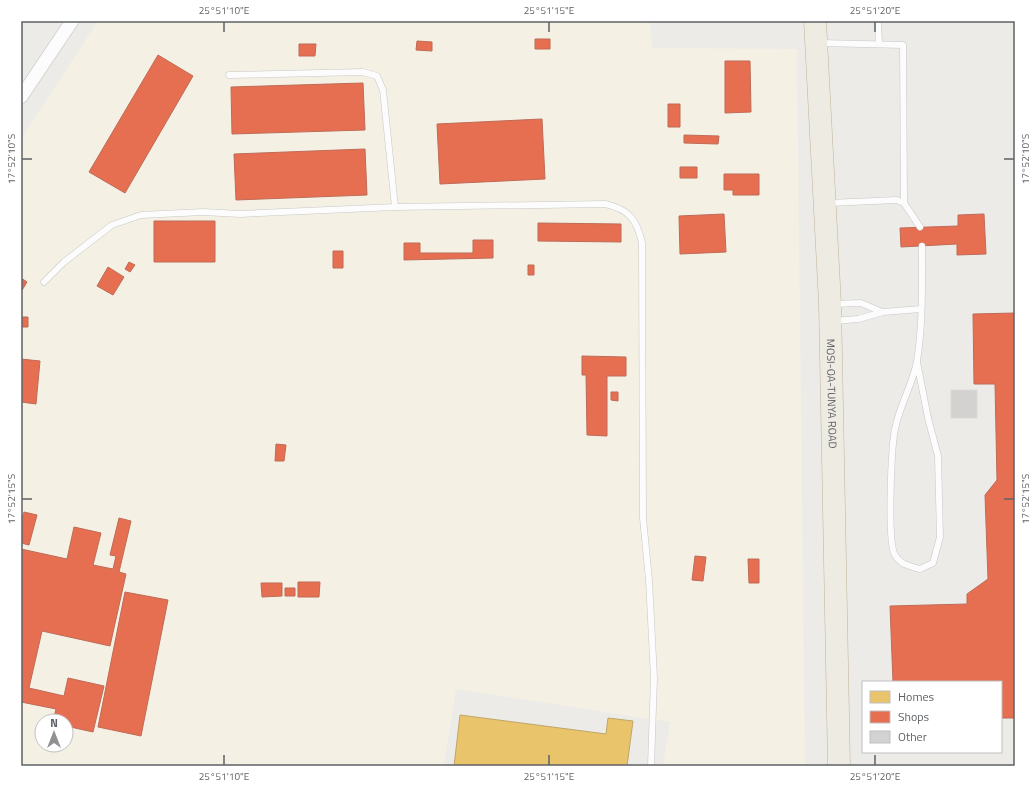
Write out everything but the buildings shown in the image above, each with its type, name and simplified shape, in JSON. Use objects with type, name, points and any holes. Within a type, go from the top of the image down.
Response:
[{"type":"highway","name":"MOSI-OA-TUNYA ROAD","points":[[815,21],[815,43],[825,203],[829,312],[839,766]]},
{"type":"street","points":[[21,97],[72,21]]},
{"type":"lane","points":[[878,21],[879,44]]},
{"type":"lane","points":[[815,43],[903,45],[904,203]]},
{"type":"lane","points":[[229,75],[363,72],[377,76],[383,90],[395,207]]},
{"type":"lane","points":[[825,203],[897,200],[904,203],[920,227]]},
{"type":"lane","points":[[44,282],[79,250],[112,225],[141,215],[203,212],[240,214],[395,207],[605,204],[619,207],[628,213],[640,232],[642,243],[643,518],[649,580],[654,671],[650,766]]},
{"type":"lane","points":[[917,362],[928,418],[938,456],[940,537],[933,563],[920,569],[902,564],[894,553],[891,516],[892,454],[896,425],[917,362],[921,309],[922,246]]},
{"type":"lane","points":[[829,312],[861,303],[883,312]]},
{"type":"lane","points":[[829,312],[858,319],[883,312],[921,309]]},
{"type":"shaded area","points":[[98,21],[650,21],[652,48],[797,49],[805,766],[663,766],[670,722],[456,689],[444,766],[21,766],[21,139]]}]
